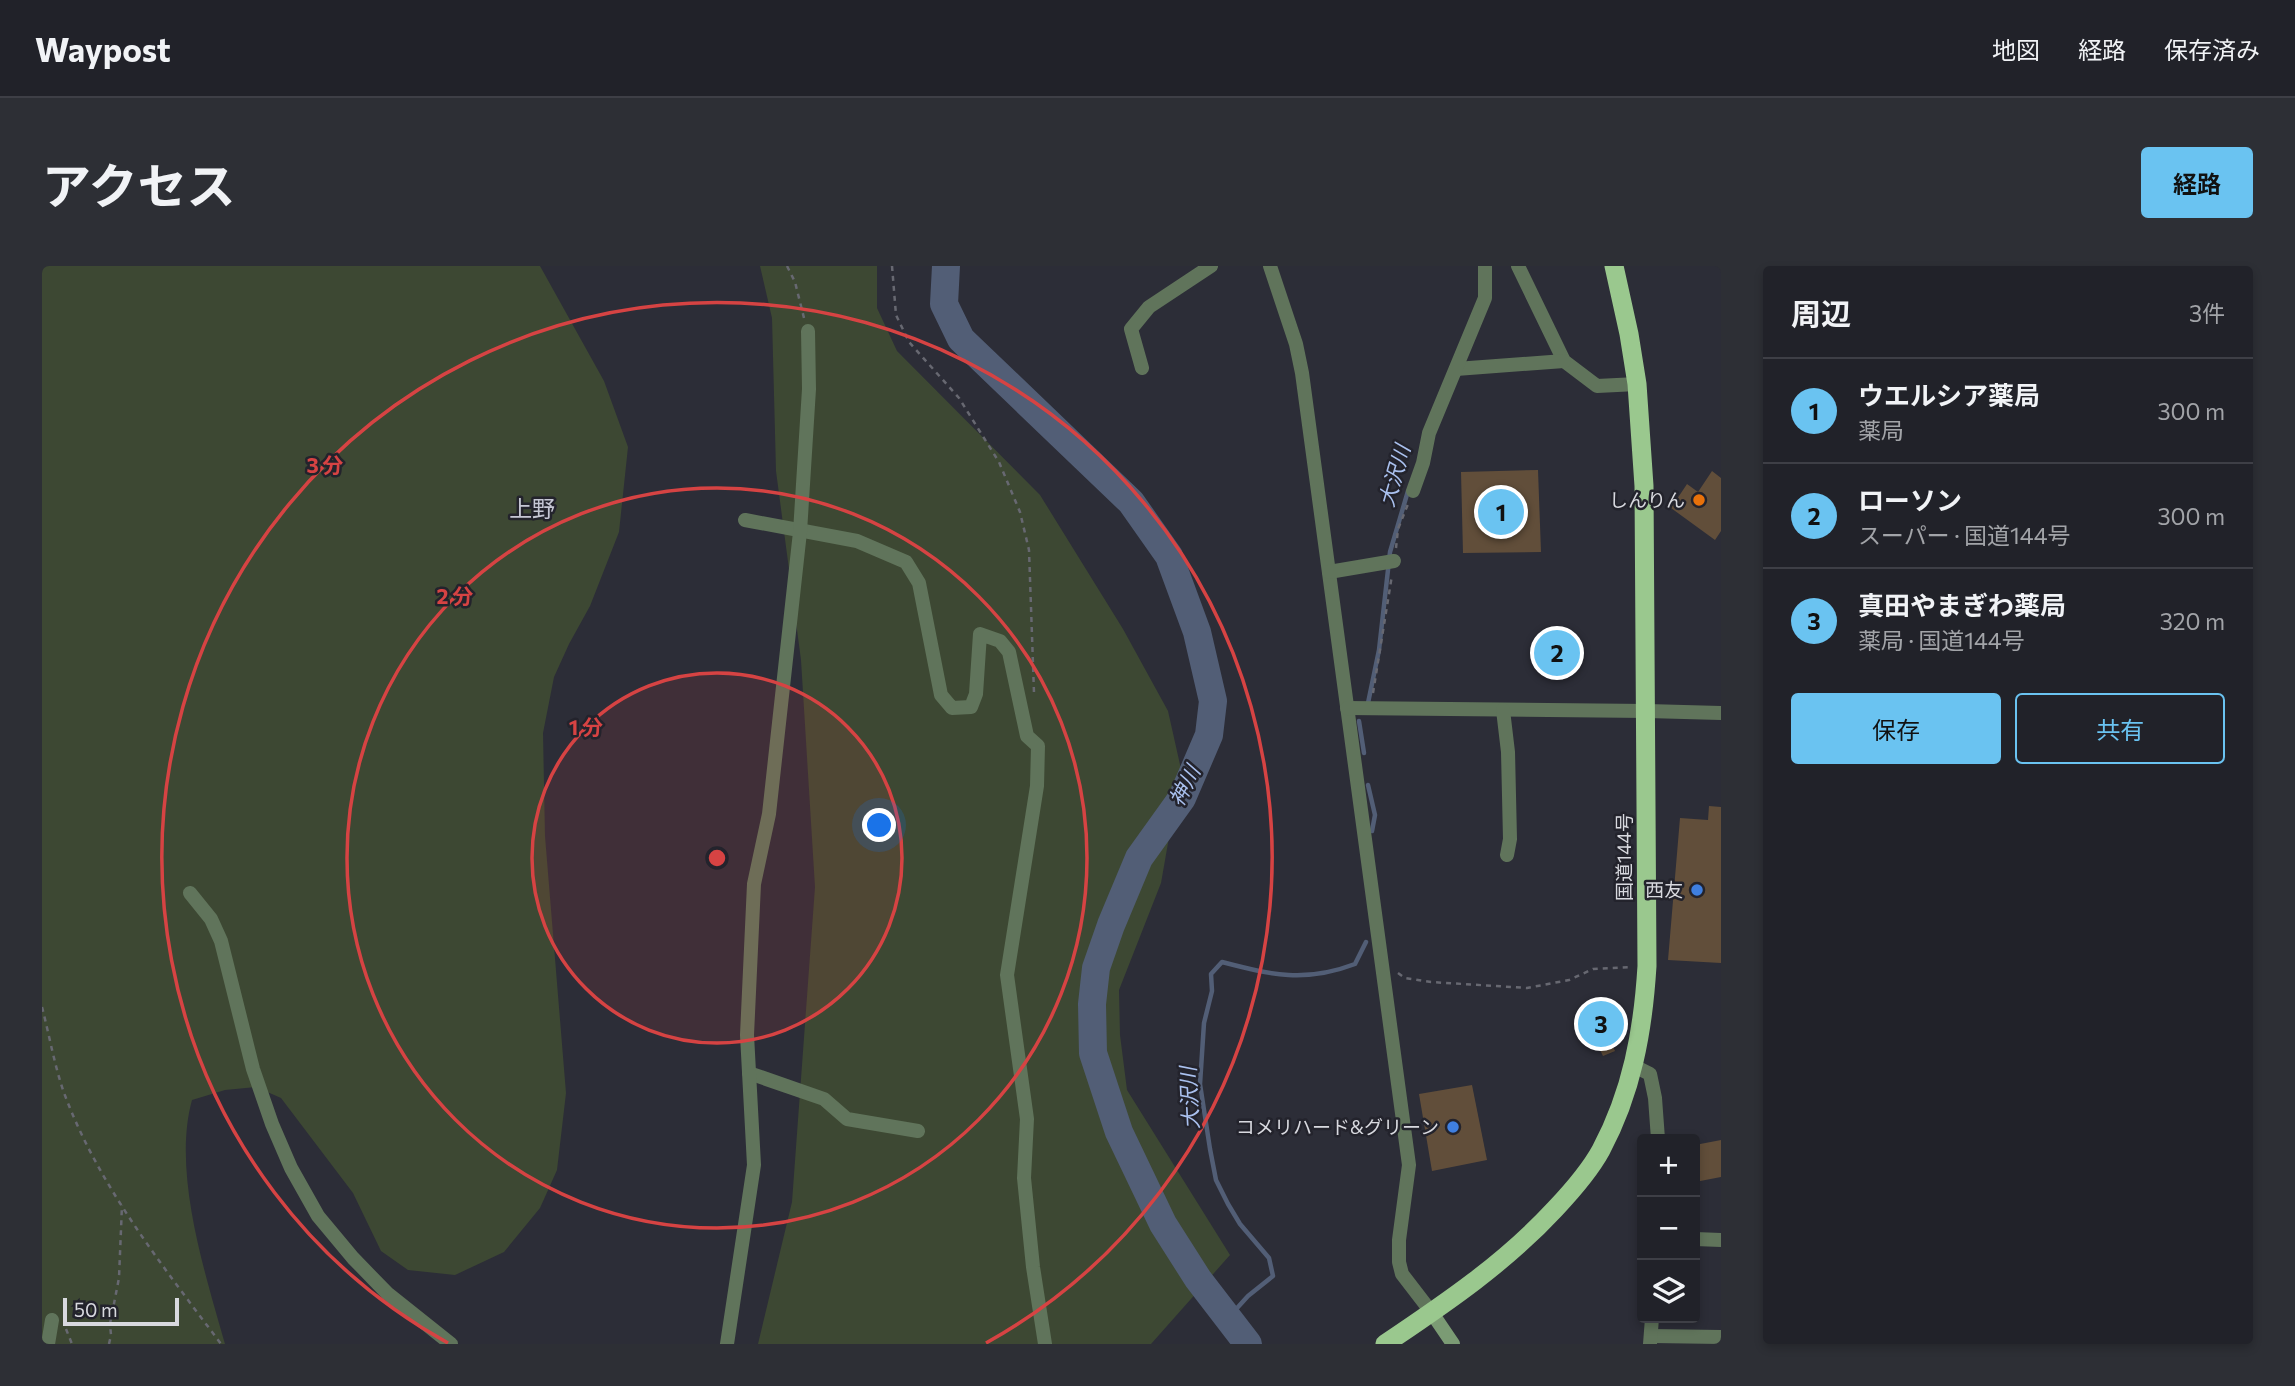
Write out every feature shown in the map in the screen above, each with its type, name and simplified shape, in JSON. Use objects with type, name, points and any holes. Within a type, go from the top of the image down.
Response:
[{"type":"highway","name":"国道144号","points":[[1385,1344],[1432,1313],[1509,1255],[1576,1186],[1600,1153],[1634,1066],[1643,1020],[1647,966],[1644,486],[1637,384],[1614,266]]},
{"type":"main road","points":[[1432,1313],[1453,1344]]},
{"type":"street","points":[[1142,368],[1131,329],[1149,307],[1211,266]]},
{"type":"street","points":[[1270,266],[1296,344],[1315,463],[1409,1165],[1399,1240],[1399,1262],[1402,1273],[1432,1313]]},
{"type":"street","points":[[1413,491],[1429,433],[1485,299],[1485,266]]},
{"type":"street","points":[[1518,266],[1564,361],[1597,386],[1637,384]]},
{"type":"street","points":[[727,1344],[754,1165],[747,1035],[754,884],[769,814],[800,532],[809,389],[808,331]]},
{"type":"street","points":[[1456,369],[1564,361]]},
{"type":"street","points":[[745,520],[857,541],[906,562],[919,583],[941,695],[952,708],[971,707],[976,694],[980,634],[1000,641],[1009,652],[1027,736],[1038,746],[1037,786],[1007,975],[1027,1119],[1024,1178],[1045,1344]]},
{"type":"street","points":[[1329,572],[1390,561]]},
{"type":"street","points":[[1347,708],[1721,713]]},
{"type":"street","points":[[1503,710],[1508,752],[1510,839],[1507,855]]},
{"type":"street","points":[[190,893],[211,919],[221,941],[253,1069],[272,1124],[291,1168],[318,1216],[387,1293],[451,1344]]},
{"type":"street","points":[[1634,1066],[1650,1074],[1658,1134]]},
{"type":"street","points":[[749,1073],[824,1099],[848,1119],[918,1131]]},
{"type":"street","points":[[1700,1239],[1721,1240]]},
{"type":"street","points":[[1040,1315],[1056,1344]]},
{"type":"street","points":[[48,1344],[52,1320]]},
{"type":"street","points":[[1651,1340],[1721,1337]]},
{"type":"path","points":[[787,266],[795,282],[808,331]]},
{"type":"path","points":[[892,266],[896,315],[909,342],[959,398],[999,462],[1020,512],[1029,550],[1035,697]]},
{"type":"path","points":[[1371,707],[1390,561],[1398,529],[1413,491]]},
{"type":"path","points":[[1394,970],[1405,978],[1431,982],[1527,988],[1569,980],[1593,969],[1647,966]]},
{"type":"path","points":[[42,1007],[62,1088],[77,1124],[109,1185],[159,1260],[221,1344]]},
{"type":"path","points":[[109,1344],[119,1278],[122,1205]]},
{"type":"green space","points":[[42,266],[540,266],[604,381],[628,447],[619,532],[590,606],[554,677],[543,733],[545,836],[566,1093],[557,1170],[540,1208],[504,1252],[455,1275],[408,1270],[381,1251],[353,1193],[281,1098],[256,1087],[225,1090],[192,1100],[187,1128],[188,1190],[200,1255],[225,1344],[42,1344]]},
{"type":"green space","points":[[760,266],[877,266],[877,308],[897,351],[1040,495],[1123,629],[1168,711],[1181,769],[1161,883],[1119,990],[1120,1035],[1127,1090],[1230,1255],[1151,1344],[758,1344],[792,1202],[815,887],[801,660],[776,471],[772,318]]},
{"type":"building","points":[[1538,470],[1541,552],[1463,553],[1461,472]]},
{"type":"building","name":"しんりん","points":[[1712,471],[1721,478],[1721,531],[1715,540],[1671,508],[1687,484],[1698,492]]},
{"type":"building","points":[[1544,632],[1570,632],[1570,674],[1544,674]]},
{"type":"building","name":"西友","points":[[1709,806],[1721,807],[1721,963],[1668,960],[1680,818],[1708,820]]},
{"type":"building","points":[[1605,1002],[1620,1034],[1610,1040],[1615,1051],[1603,1056],[1582,1013]]},
{"type":"building","name":"コメリハード&グリーン","points":[[1472,1085],[1487,1160],[1432,1171],[1419,1094]]},
{"type":"building","points":[[1721,1140],[1721,1177],[1700,1181],[1700,1144]]},
{"type":"waterway","name":"神川","points":[[946,266],[944,304],[961,339],[1131,502],[1169,556],[1197,632],[1213,701],[1209,735],[1182,798],[1139,858],[1111,925],[1096,968],[1092,1004],[1093,1053],[1119,1132],[1163,1224],[1198,1279],[1248,1344]]},
{"type":"waterway","name":"大沢川","points":[[1368,703],[1379,650],[1390,552],[1408,491]]},
{"type":"waterway","name":"大沢川","points":[[1359,721],[1364,753]]},
{"type":"waterway","name":"大沢川","points":[[1368,785],[1375,815],[1372,831]]},
{"type":"waterway","name":"大沢川","points":[[1228,1318],[1248,1296],[1273,1276],[1269,1258],[1240,1224],[1216,1180],[1200,1084],[1204,1023],[1212,991],[1211,974],[1222,962],[1288,975],[1320,974],[1355,964],[1366,942]]},
{"type":"place","name":"しんりん","points":[[1699,500]]},
{"type":"place","name":"ウエルシア薬局","points":[[1501,512]]},
{"type":"place","name":"ローソン","points":[[1557,653]]},
{"type":"place","name":"西友","points":[[1697,890]]},
{"type":"place","name":"真田やまぎわ薬局","points":[[1601,1024]]},
{"type":"place","name":"コメリハード&グリーン","points":[[1453,1127]]},
{"type":"district","name":"上野","points":[[532,509]]}]
